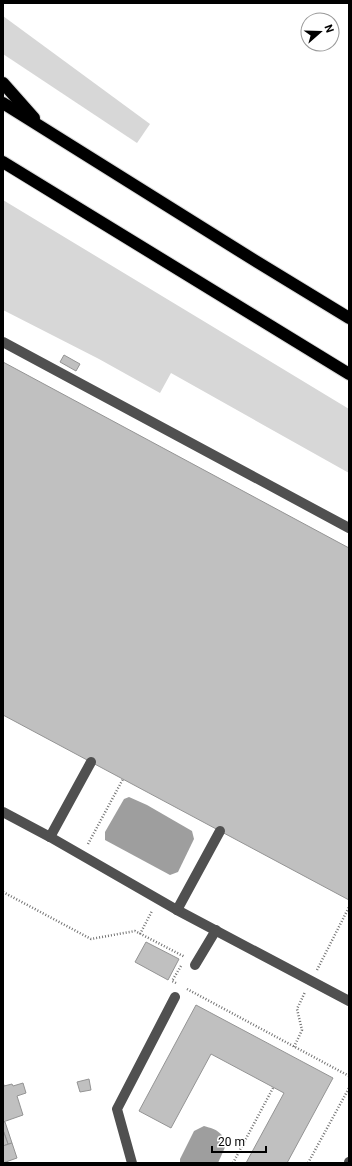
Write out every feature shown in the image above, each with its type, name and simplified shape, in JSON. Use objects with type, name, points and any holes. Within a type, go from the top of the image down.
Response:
[{"type":"highway","points":[[3,83],[44,129]]},
{"type":"highway","points":[[3,103],[349,318]]},
{"type":"highway","points":[[3,162],[349,374]]},
{"type":"lane","points":[[3,342],[349,528]]},
{"type":"lane","points":[[50,837],[90,762]]},
{"type":"lane","points":[[3,812],[178,910],[349,1001]]},
{"type":"lane","points":[[178,910],[220,831]]},
{"type":"lane","points":[[194,965],[216,930]]},
{"type":"lane","points":[[132,1163],[117,1110],[175,996]]},
{"type":"path","points":[[94,847],[88,844],[123,779]]},
{"type":"path","points":[[3,892],[91,939],[135,931],[185,957],[172,981],[179,985]]},
{"type":"path","points":[[140,934],[159,899]]},
{"type":"path","points":[[186,988],[349,1076]]},
{"type":"path","points":[[233,1163],[273,1088]]},
{"type":"path","points":[[308,1163],[349,1088]]},
{"type":"shaded area","points":[[3,16],[150,124],[137,143],[3,54]]},
{"type":"shaded area","points":[[3,200],[349,409],[349,473],[171,373],[160,393],[99,359],[3,310]]},
{"type":"shaded area","points":[[129,797],[147,805],[192,831],[194,839],[178,872],[170,875],[105,840],[105,832],[124,799]]},
{"type":"shaded area","points":[[204,1126],[219,1132],[226,1145],[218,1163],[180,1163],[180,1159],[194,1131]]},
{"type":"building","points":[[64,355],[80,364],[76,371],[60,362]]},
{"type":"building","points":[[3,362],[349,548],[349,900],[3,715]]},
{"type":"building","points":[[146,942],[179,959],[168,980],[135,962]]},
{"type":"building","points":[[196,1005],[333,1078],[287,1163],[246,1163],[284,1093],[211,1054],[171,1128],[139,1111]]},
{"type":"building","points":[[89,1079],[91,1090],[80,1092],[77,1082]]},
{"type":"building","points":[[3,1081],[4,1086],[12,1084],[13,1086],[23,1083],[26,1093],[17,1096],[23,1115],[3,1122]]},
{"type":"building","points":[[3,1122],[5,1122],[12,1143],[8,1144],[3,1130]]},
{"type":"building","points":[[3,1130],[8,1144],[3,1146]]},
{"type":"building","points":[[12,1143],[17,1158],[3,1163],[3,1146]]}]
